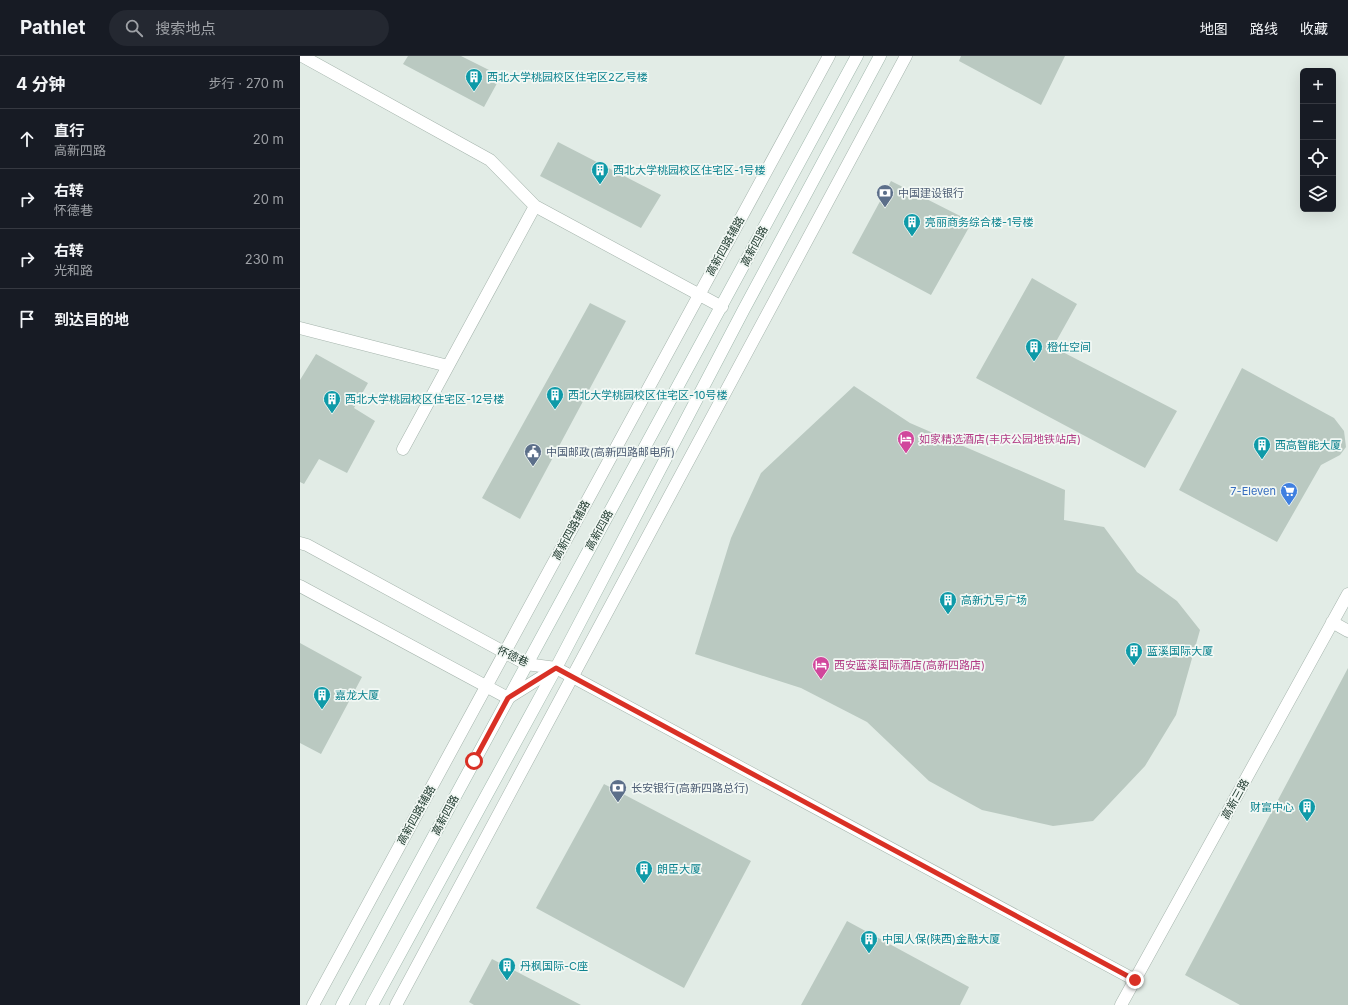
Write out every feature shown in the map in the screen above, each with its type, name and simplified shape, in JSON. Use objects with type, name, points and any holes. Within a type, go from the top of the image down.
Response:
[{"type":"street","points":[[302,56],[490,160],[535,206],[722,306]]},
{"type":"street","name":"高新四路辅路","points":[[313,1005],[829,56]]},
{"type":"street","name":"高新四路","points":[[342,1005],[857,56]]},
{"type":"street","name":"高新四路","points":[[372,1005],[556,668],[743,311],[880,56]]},
{"type":"street","points":[[396,1005],[906,56]]},
{"type":"street","points":[[403,449],[535,206]]},
{"type":"street","points":[[300,328],[448,366]]},
{"type":"street","name":"怀德巷","points":[[300,542],[526,664],[556,668]]},
{"type":"street","points":[[300,586],[508,698]]},
{"type":"street","name":"高新三路","points":[[1122,1005],[1348,594]]},
{"type":"street","points":[[1332,622],[1348,631]]},
{"type":"street","points":[[556,668],[1135,980]]},
{"type":"street","name":"怀德巷","points":[[508,698],[556,668]]},
{"type":"building","name":"西北大学桃园校区住宅区2乙号楼","points":[[408,56],[461,56],[501,76],[484,107],[403,64]]},
{"type":"building","points":[[961,56],[1065,56],[1041,105],[959,61]]},
{"type":"building","name":"西北大学桃园校区住宅区-1号楼","points":[[558,142],[661,195],[641,228],[540,176]]},
{"type":"building","name":"亮丽商务综合楼-1号楼","points":[[891,181],[972,222],[931,295],[852,253]]},
{"type":"building","name":"橙仕空间","points":[[1032,278],[1077,304],[1053,347],[1177,411],[1145,468],[976,378]]},
{"type":"building","name":"西北大学桃园校区住宅区-10号楼","points":[[590,303],[626,321],[520,519],[482,498]]},
{"type":"building","name":"西北大学桃园校区住宅区-12号楼","points":[[316,354],[368,383],[354,408],[375,421],[347,473],[319,459],[304,484],[300,482],[300,380]]},
{"type":"building","name":"西高智能大厦","points":[[1242,368],[1334,418],[1344,431],[1346,447],[1340,455],[1321,465],[1277,542],[1179,490]]},
{"type":"building","name":"高新九号广场","points":[[854,386],[910,423],[1065,490],[1064,520],[1104,527],[1137,572],[1177,601],[1200,630],[1176,715],[1145,766],[1093,821],[1053,826],[982,810],[929,781],[867,722],[801,688],[695,654],[731,538],[761,473]]},
{"type":"building","name":"嘉龙大厦","points":[[300,643],[362,677],[321,754],[300,743]]},
{"type":"building","name":"财富中心","points":[[1348,668],[1348,1005],[1240,1005],[1185,975]]},
{"type":"building","name":"朗臣大厦","points":[[604,784],[751,861],[684,988],[536,908]]},
{"type":"building","name":"中国人保(陕西)金融大厦","points":[[847,921],[969,987],[960,1005],[801,1005]]},
{"type":"building","name":"丹枫国际-C座","points":[[492,959],[581,1005],[474,1005],[469,1002]]},
{"type":"place","name":"西北大学桃园校区住宅区2乙号楼","points":[[474,92]]},
{"type":"place","name":"西北大学桃园校区住宅区-1号楼","points":[[600,185]]},
{"type":"place","name":"中国建设银行","points":[[885,208]]},
{"type":"place","name":"亮丽商务综合楼-1号楼","points":[[912,237]]},
{"type":"place","name":"橙仕空间","points":[[1034,362]]},
{"type":"place","name":"西北大学桃园校区住宅区-10号楼","points":[[555,410]]},
{"type":"place","name":"西北大学桃园校区住宅区-12号楼","points":[[332,414]]},
{"type":"place","name":"如家精选酒店(丰庆公园地铁站店)","points":[[906,454]]},
{"type":"place","name":"西高智能大厦","points":[[1262,460]]},
{"type":"place","name":"中国邮政(高新四路邮电所)","points":[[533,467]]},
{"type":"place","name":"7-Eleven","points":[[1289,506]]},
{"type":"place","name":"高新九号广场","points":[[948,615]]},
{"type":"place","name":"蓝溪国际大厦","points":[[1134,666]]},
{"type":"place","name":"西安蓝溪国际酒店(高新四路店)","points":[[821,680]]},
{"type":"place","name":"嘉龙大厦","points":[[322,710]]},
{"type":"place","name":"长安银行(高新四路总行)","points":[[618,803]]},
{"type":"place","name":"财富中心","points":[[1307,822]]},
{"type":"place","name":"朗臣大厦","points":[[644,884]]},
{"type":"place","name":"中国人保(陕西)金融大厦","points":[[869,954]]},
{"type":"place","name":"丹枫国际-C座","points":[[507,981]]},
{"type":"route","points":[[474,761],[508,698],[556,668],[1135,980]]}]
